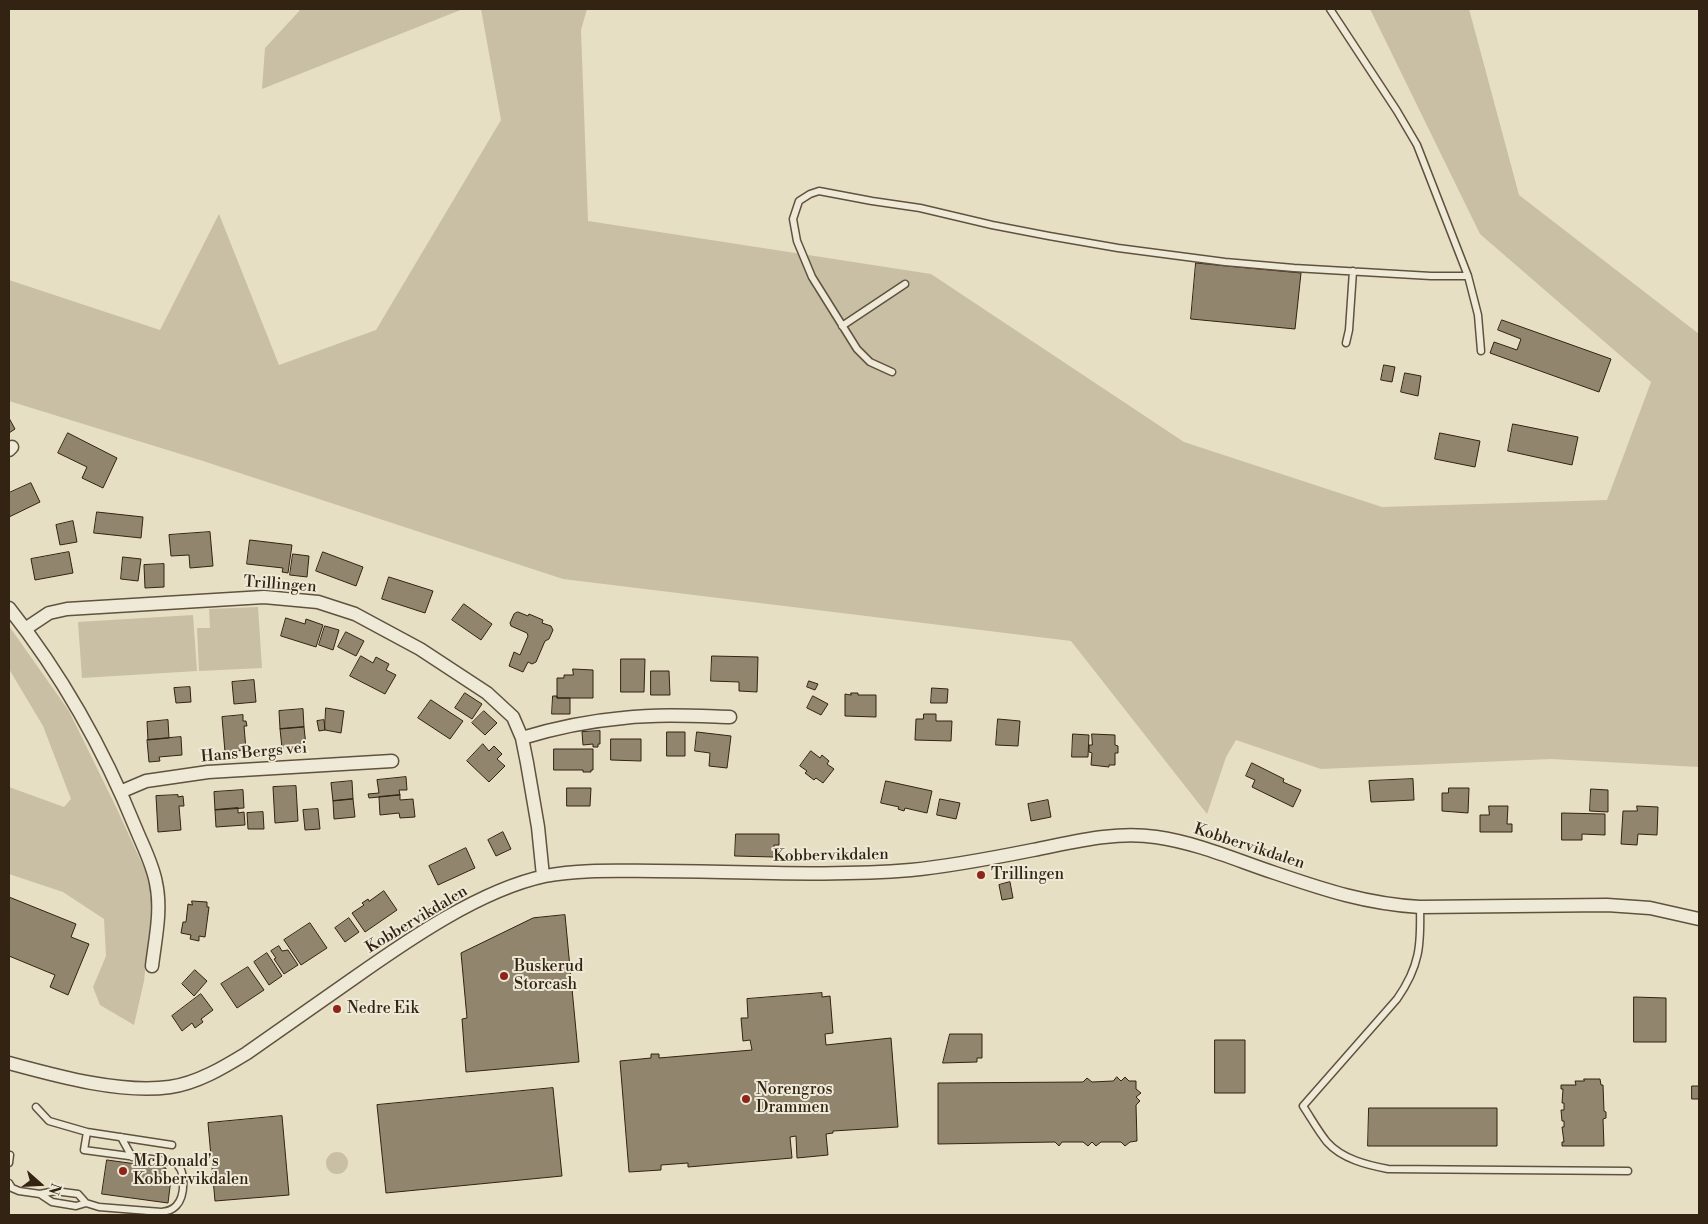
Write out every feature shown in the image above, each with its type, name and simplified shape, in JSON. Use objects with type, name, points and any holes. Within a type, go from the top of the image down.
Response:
[{"type":"street","name":"Trillingen","points":[[25,628],[49,614],[67,608],[264,597],[318,602],[355,614],[420,649],[487,693],[513,717],[522,738],[538,827],[543,876]]},
{"type":"street","points":[[9,608],[54,669],[91,735],[120,792],[156,882],[158,917],[152,966]]},
{"type":"street","points":[[522,738],[550,730],[622,718],[730,716]]},
{"type":"street","name":"Hans Bergs vei","points":[[120,792],[146,781],[208,772],[392,761]]},
{"type":"street","name":"Kobbervikdalen","points":[[9,1063],[102,1084],[128,1087],[172,1087],[196,1079],[221,1068],[247,1053],[395,949],[462,909],[505,889],[543,876],[565,873],[818,874],[889,872],[960,863],[1086,839],[1134,836],[1154,837],[1188,844],[1336,893],[1371,902],[1420,907],[1615,905],[1650,908],[1699,919]]},
{"type":"lane","points":[[1330,9],[1417,145],[1468,276],[1478,315],[1481,352]]},
{"type":"lane","points":[[892,372],[870,362],[857,349],[812,277],[797,241],[793,219],[799,201],[807,196],[819,191],[920,208],[992,225],[1118,248],[1225,262],[1431,276],[1468,276]]},
{"type":"lane","points":[[1346,343],[1349,330],[1353,271]]},
{"type":"lane","points":[[842,326],[905,284]]},
{"type":"lane","points":[[1420,907],[1420,945],[1414,969],[1407,985],[1397,999],[1302,1106],[1328,1143],[1345,1155],[1365,1164],[1388,1169],[1628,1171]]},
{"type":"lane","points":[[36,1108],[49,1121],[87,1132],[172,1145]]},
{"type":"lane","points":[[9,1182],[12,1188],[19,1191],[40,1194],[55,1191],[78,1194],[86,1203],[99,1207],[161,1212],[169,1211],[177,1205],[181,1198],[184,1175],[178,1164],[84,1150],[87,1132]]},
{"type":"lane","points":[[121,1137],[132,1157]]},
{"type":"lane","points":[[9,1163],[10,1155]]},
{"type":"lane","points":[[40,1194],[52,1202],[76,1206],[86,1203]]},
{"type":"shaded area","points":[[301,9],[463,9],[262,89],[265,48]]},
{"type":"shaded area","points":[[481,9],[587,9],[581,30],[588,221],[931,274],[1184,442],[1382,507],[1607,500],[1651,382],[1480,234],[1370,9],[1469,9],[1519,195],[1699,334],[1699,767],[1551,759],[1321,769],[1236,740],[1226,757],[1207,814],[1071,641],[563,579],[203,461],[9,401],[9,280],[160,330],[219,214],[279,365],[376,330],[501,120]]},
{"type":"shaded area","points":[[258,607],[262,668],[199,671],[197,628],[210,628],[209,609]]},
{"type":"shaded area","points":[[193,615],[197,671],[82,678],[78,622]]},
{"type":"shaded area","points":[[9,626],[69,711],[151,883],[151,914],[144,981],[134,1025],[100,1005],[93,987],[106,956],[104,919],[63,892],[9,874],[9,787],[64,807],[71,799],[43,726],[9,669]]},
{"type":"shaded area","points":[[337,1152],[345,1155],[348,1163],[345,1171],[337,1174],[329,1171],[326,1163],[329,1155]]},
{"type":"building","points":[[1196,263],[1301,273],[1295,329],[1191,319]]},
{"type":"building","points":[[1502,320],[1611,359],[1599,392],[1490,353],[1494,342],[1517,350],[1521,339],[1498,330]]},
{"type":"building","points":[[1384,365],[1395,367],[1392,382],[1381,380]]},
{"type":"building","points":[[1405,373],[1421,376],[1418,396],[1401,392]]},
{"type":"building","points":[[9,418],[15,429],[9,433]]},
{"type":"building","points":[[1513,424],[1578,437],[1572,465],[1508,451]]},
{"type":"building","points":[[68,433],[117,458],[103,488],[82,478],[87,467],[58,453]]},
{"type":"building","points":[[1440,433],[1480,441],[1475,467],[1435,459]]},
{"type":"building","points":[[31,483],[40,502],[9,517],[9,493]]},
{"type":"building","points":[[97,512],[143,517],[141,538],[94,533]]},
{"type":"building","points":[[73,521],[77,542],[60,545],[56,525]]},
{"type":"building","points":[[210,532],[213,566],[190,568],[189,555],[171,556],[169,535]]},
{"type":"building","points":[[250,540],[292,545],[288,573],[282,572],[283,568],[247,564]]},
{"type":"building","points":[[69,552],[73,573],[35,580],[31,559]]},
{"type":"building","points":[[323,552],[363,567],[356,586],[316,571]]},
{"type":"building","points":[[293,554],[309,556],[307,577],[290,575]]},
{"type":"building","points":[[123,557],[141,559],[138,581],[121,579]]},
{"type":"building","points":[[164,564],[164,587],[145,588],[144,565]]},
{"type":"building","points":[[389,577],[433,591],[425,613],[382,599]]},
{"type":"building","points":[[464,604],[492,624],[481,640],[452,620]]},
{"type":"building","points":[[518,612],[543,620],[542,623],[551,626],[553,630],[549,639],[545,641],[536,662],[532,664],[528,662],[523,672],[509,666],[514,652],[520,655],[528,636],[527,633],[511,626],[510,623],[514,614]]},
{"type":"building","points":[[286,618],[305,624],[306,619],[323,625],[316,647],[281,636]]},
{"type":"building","points":[[325,626],[339,630],[333,650],[319,645]]},
{"type":"building","points":[[346,632],[364,641],[356,656],[338,647]]},
{"type":"building","points":[[361,656],[373,663],[376,657],[389,664],[386,670],[396,675],[385,694],[350,676]]},
{"type":"building","points":[[712,656],[758,657],[757,692],[739,691],[739,682],[711,681]]},
{"type":"building","points":[[621,659],[645,659],[644,692],[621,692]]},
{"type":"building","points":[[573,669],[593,670],[593,698],[557,698],[557,678],[564,678],[564,675],[573,675]]},
{"type":"building","points":[[651,671],[669,671],[670,695],[651,695]]},
{"type":"building","points":[[254,680],[256,702],[234,704],[232,682]]},
{"type":"building","points":[[809,681],[818,684],[815,690],[807,687]]},
{"type":"building","points":[[190,687],[191,702],[176,703],[174,688]]},
{"type":"building","points":[[932,688],[948,689],[947,703],[931,703]]},
{"type":"building","points":[[465,693],[482,704],[472,719],[455,708]]},
{"type":"building","points":[[851,693],[876,695],[876,717],[845,716],[845,694],[851,695]]},
{"type":"building","points":[[553,696],[557,696],[557,698],[570,698],[570,714],[552,714]]},
{"type":"building","points":[[813,696],[828,704],[821,715],[807,708]]},
{"type":"building","points":[[431,700],[463,721],[450,739],[418,718]]},
{"type":"building","points":[[326,708],[344,711],[341,733],[325,730]]},
{"type":"building","points":[[303,709],[304,727],[280,729],[279,711]]},
{"type":"building","points":[[484,711],[497,723],[485,735],[472,723]]},
{"type":"building","points":[[924,714],[936,714],[936,721],[952,721],[951,741],[915,740],[916,719],[923,719]]},
{"type":"building","points":[[243,715],[243,721],[246,721],[247,726],[244,726],[246,750],[225,752],[222,717]]},
{"type":"building","points":[[998,719],[1020,721],[1018,746],[996,745]]},
{"type":"building","points":[[168,720],[169,738],[148,740],[147,722]]},
{"type":"building","points":[[324,720],[325,730],[319,731],[317,721]]},
{"type":"building","points":[[304,727],[306,746],[282,748],[280,729]]},
{"type":"building","points":[[600,731],[600,744],[598,744],[598,747],[593,747],[593,744],[583,745],[582,732]]},
{"type":"building","points":[[667,732],[685,732],[685,756],[667,756]]},
{"type":"building","points":[[697,732],[731,736],[727,768],[709,766],[710,753],[695,751]]},
{"type":"building","points":[[1073,734],[1089,735],[1088,757],[1072,757]]},
{"type":"building","points":[[1092,734],[1115,735],[1115,745],[1118,746],[1118,753],[1115,753],[1115,765],[1109,765],[1109,767],[1091,765],[1092,753],[1089,752],[1089,745],[1092,745]]},
{"type":"building","points":[[181,737],[182,755],[159,757],[160,761],[149,762],[147,740]]},
{"type":"building","points":[[611,739],[641,739],[641,761],[611,760]]},
{"type":"building","points":[[483,744],[489,751],[494,746],[502,754],[497,759],[505,766],[489,782],[467,761]]},
{"type":"building","points":[[554,749],[593,749],[593,770],[591,772],[583,772],[583,770],[554,770]]},
{"type":"building","points":[[811,751],[820,758],[822,755],[829,761],[827,764],[834,769],[823,783],[816,778],[814,780],[800,766]]},
{"type":"building","points":[[1252,763],[1284,779],[1283,782],[1301,790],[1293,807],[1252,787],[1255,780],[1246,776]]},
{"type":"building","points":[[406,777],[407,790],[399,790],[400,795],[369,798],[368,794],[379,793],[377,780]]},
{"type":"building","points":[[1413,779],[1414,800],[1371,802],[1369,781]]},
{"type":"building","points":[[352,781],[353,799],[333,801],[331,783]]},
{"type":"building","points":[[886,781],[932,791],[927,813],[905,808],[904,811],[898,809],[899,807],[881,803]]},
{"type":"building","points":[[296,786],[298,821],[275,823],[273,787]]},
{"type":"building","points":[[567,788],[591,788],[590,806],[567,806]]},
{"type":"building","points":[[1449,788],[1469,788],[1468,813],[1442,811],[1442,793],[1448,793]]},
{"type":"building","points":[[1591,789],[1608,790],[1608,812],[1590,811]]},
{"type":"building","points":[[243,790],[244,808],[215,810],[214,792]]},
{"type":"building","points":[[178,795],[178,797],[183,796],[184,806],[179,806],[181,830],[158,832],[156,796]]},
{"type":"building","points":[[400,795],[400,800],[413,799],[415,817],[400,818],[399,813],[380,815],[379,797]]},
{"type":"building","points":[[353,799],[355,817],[334,819],[333,801]]},
{"type":"building","points":[[940,799],[960,803],[956,819],[937,815]]},
{"type":"building","points":[[1048,800],[1051,817],[1031,821],[1028,804]]},
{"type":"building","points":[[1489,806],[1508,806],[1507,824],[1512,824],[1512,832],[1480,832],[1480,815],[1489,815]]},
{"type":"building","points":[[1637,806],[1658,807],[1657,835],[1638,834],[1637,845],[1621,844],[1623,811],[1637,811]]},
{"type":"building","points":[[238,808],[238,813],[244,812],[245,825],[216,827],[215,810]]},
{"type":"building","points":[[318,809],[320,829],[305,830],[303,810]]},
{"type":"building","points":[[263,812],[264,829],[248,829],[247,813]]},
{"type":"building","points":[[1562,813],[1605,814],[1605,835],[1582,834],[1582,840],[1562,840]]},
{"type":"building","points":[[503,832],[511,849],[496,856],[488,840]]},
{"type":"building","points":[[736,834],[779,834],[779,845],[774,845],[774,857],[735,856]]},
{"type":"building","points":[[466,848],[475,868],[438,885],[429,866]]},
{"type":"building","points":[[1010,882],[1013,898],[1002,900],[999,885]]},
{"type":"building","points":[[384,891],[397,910],[365,932],[352,913],[364,905],[362,903],[368,899],[369,901]]},
{"type":"building","points":[[9,897],[76,924],[71,937],[89,944],[68,995],[50,987],[55,975],[9,956]]},
{"type":"building","points":[[192,901],[207,902],[207,907],[209,907],[205,937],[199,936],[199,941],[190,939],[191,935],[181,933],[183,922],[186,922],[188,904],[192,905]]},
{"type":"building","points":[[565,915],[579,1062],[466,1072],[462,1019],[467,1018],[461,953],[533,918]]},
{"type":"building","points":[[349,918],[359,932],[345,942],[335,928]]},
{"type":"building","points":[[310,923],[327,948],[301,965],[284,940]]},
{"type":"building","points":[[279,946],[282,951],[288,950],[298,965],[284,974],[271,951]]},
{"type":"building","points":[[267,953],[282,976],[269,985],[254,962]]},
{"type":"building","points":[[248,967],[264,990],[237,1008],[221,984]]},
{"type":"building","points":[[195,970],[207,981],[194,996],[182,984]]},
{"type":"building","points":[[822,993],[822,997],[830,996],[833,1033],[825,1034],[826,1045],[891,1038],[898,1127],[833,1131],[833,1133],[826,1134],[828,1155],[797,1158],[796,1136],[790,1137],[792,1158],[688,1167],[688,1163],[661,1165],[661,1170],[629,1172],[620,1061],[651,1058],[651,1054],[659,1054],[659,1058],[752,1050],[750,1040],[743,1041],[741,1018],[748,1018],[747,999]]},
{"type":"building","points":[[201,994],[213,1010],[201,1019],[203,1022],[195,1028],[192,1023],[182,1031],[172,1016]]},
{"type":"building","points":[[1634,997],[1666,998],[1666,1042],[1634,1042]]},
{"type":"building","points":[[950,1034],[982,1034],[982,1058],[977,1058],[977,1062],[943,1063]]},
{"type":"building","points":[[1215,1040],[1245,1040],[1245,1093],[1215,1093]]},
{"type":"building","points":[[1117,1077],[1121,1081],[1125,1077],[1129,1081],[1136,1081],[1136,1089],[1141,1093],[1136,1097],[1140,1101],[1136,1105],[1137,1141],[1130,1142],[1125,1146],[1121,1142],[1101,1142],[1096,1146],[1092,1142],[1088,1146],[1083,1142],[1062,1142],[1059,1146],[1055,1142],[938,1144],[938,1083],[1083,1082],[1087,1078],[1092,1082],[1113,1081]]},
{"type":"building","points":[[1584,1079],[1600,1079],[1601,1085],[1603,1085],[1604,1111],[1606,1112],[1606,1118],[1603,1119],[1604,1146],[1562,1146],[1562,1142],[1564,1142],[1562,1127],[1564,1127],[1564,1121],[1562,1121],[1561,1110],[1564,1110],[1564,1103],[1562,1103],[1563,1089],[1561,1089],[1561,1085],[1576,1085],[1575,1081],[1584,1081]]},
{"type":"building","points":[[1692,1086],[1699,1086],[1699,1099],[1692,1099]]},
{"type":"building","points":[[553,1088],[562,1176],[386,1193],[377,1105]]},
{"type":"building","points":[[1369,1108],[1497,1108],[1497,1146],[1368,1146]]},
{"type":"building","points":[[282,1116],[289,1195],[215,1201],[208,1123]]},
{"type":"building","points":[[107,1160],[166,1168],[164,1178],[171,1179],[168,1203],[102,1194]]},
{"type":"place","name":"Trillingen","points":[[981,875]]},
{"type":"place","name":"Buskerud Storcash","points":[[504,976]]},
{"type":"place","name":"Nedre Eik","points":[[337,1009]]},
{"type":"place","name":"Norengros Drammen","points":[[746,1099]]},
{"type":"place","name":"McDonald's Kobbervikdalen","points":[[123,1171]]}]
